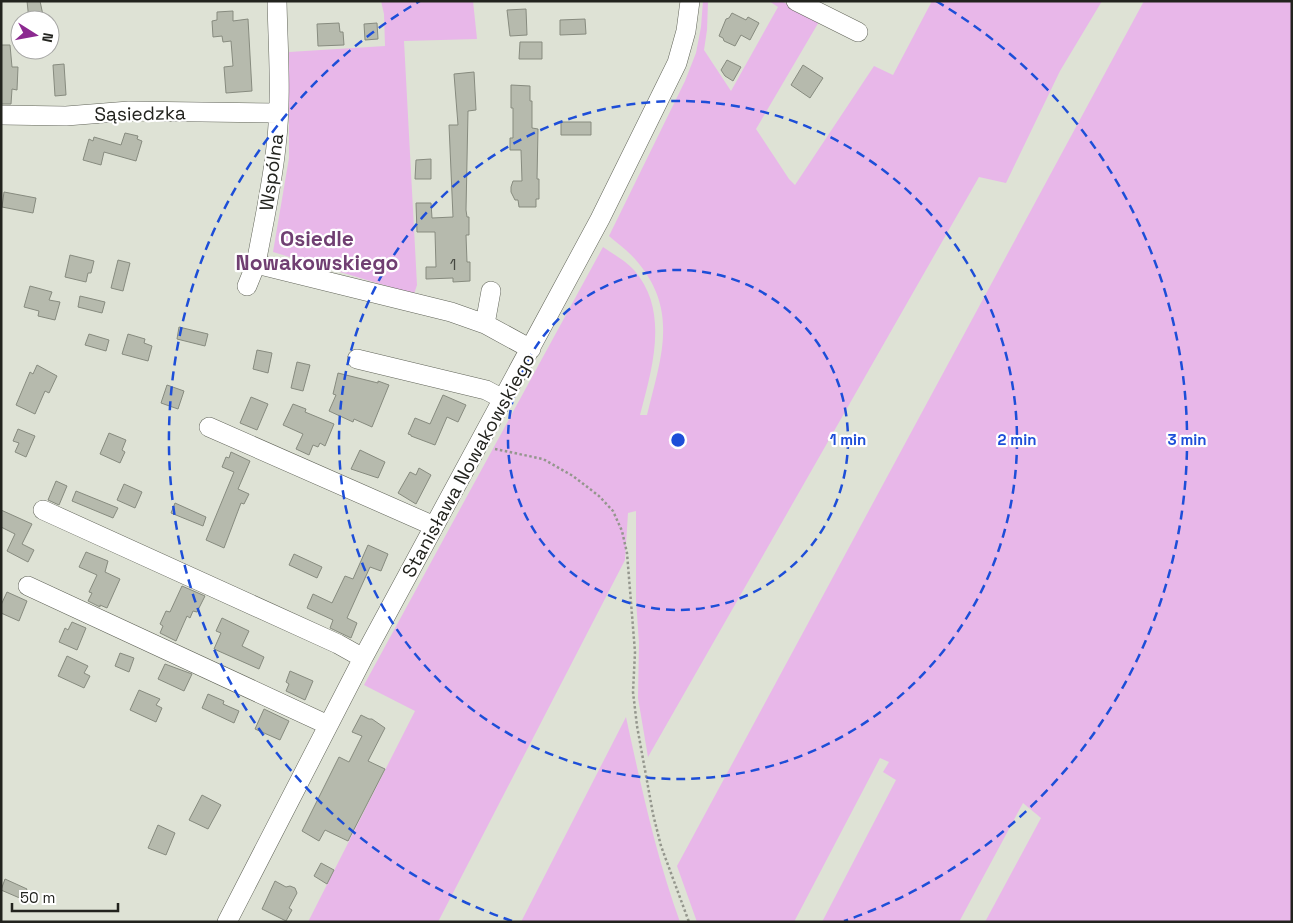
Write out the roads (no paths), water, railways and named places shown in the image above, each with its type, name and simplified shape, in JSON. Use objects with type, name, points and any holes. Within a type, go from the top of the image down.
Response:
[{"type":"street","name":"Wspólna","points":[[247,286],[256,264],[274,165],[279,113],[277,1]]},
{"type":"street","name":"Stanisława Nowakowskiego","points":[[227,922],[363,658],[600,219],[677,63],[686,31],[690,1]]},
{"type":"street","points":[[796,1],[858,32]]},
{"type":"street","name":"Sąsiedzka","points":[[1,115],[66,116],[129,111],[279,113]]},
{"type":"street","points":[[256,264],[451,312],[485,324],[531,349]]},
{"type":"street","points":[[485,324],[491,291]]},
{"type":"street","points":[[357,359],[486,390],[504,399]]},
{"type":"street","points":[[209,426],[434,526]]},
{"type":"street","points":[[43,510],[338,644],[363,658]]},
{"type":"street","points":[[28,586],[328,725]]},
{"type":"district","name":"Osiedle Nowakowskiego","points":[[317,251]]}]
